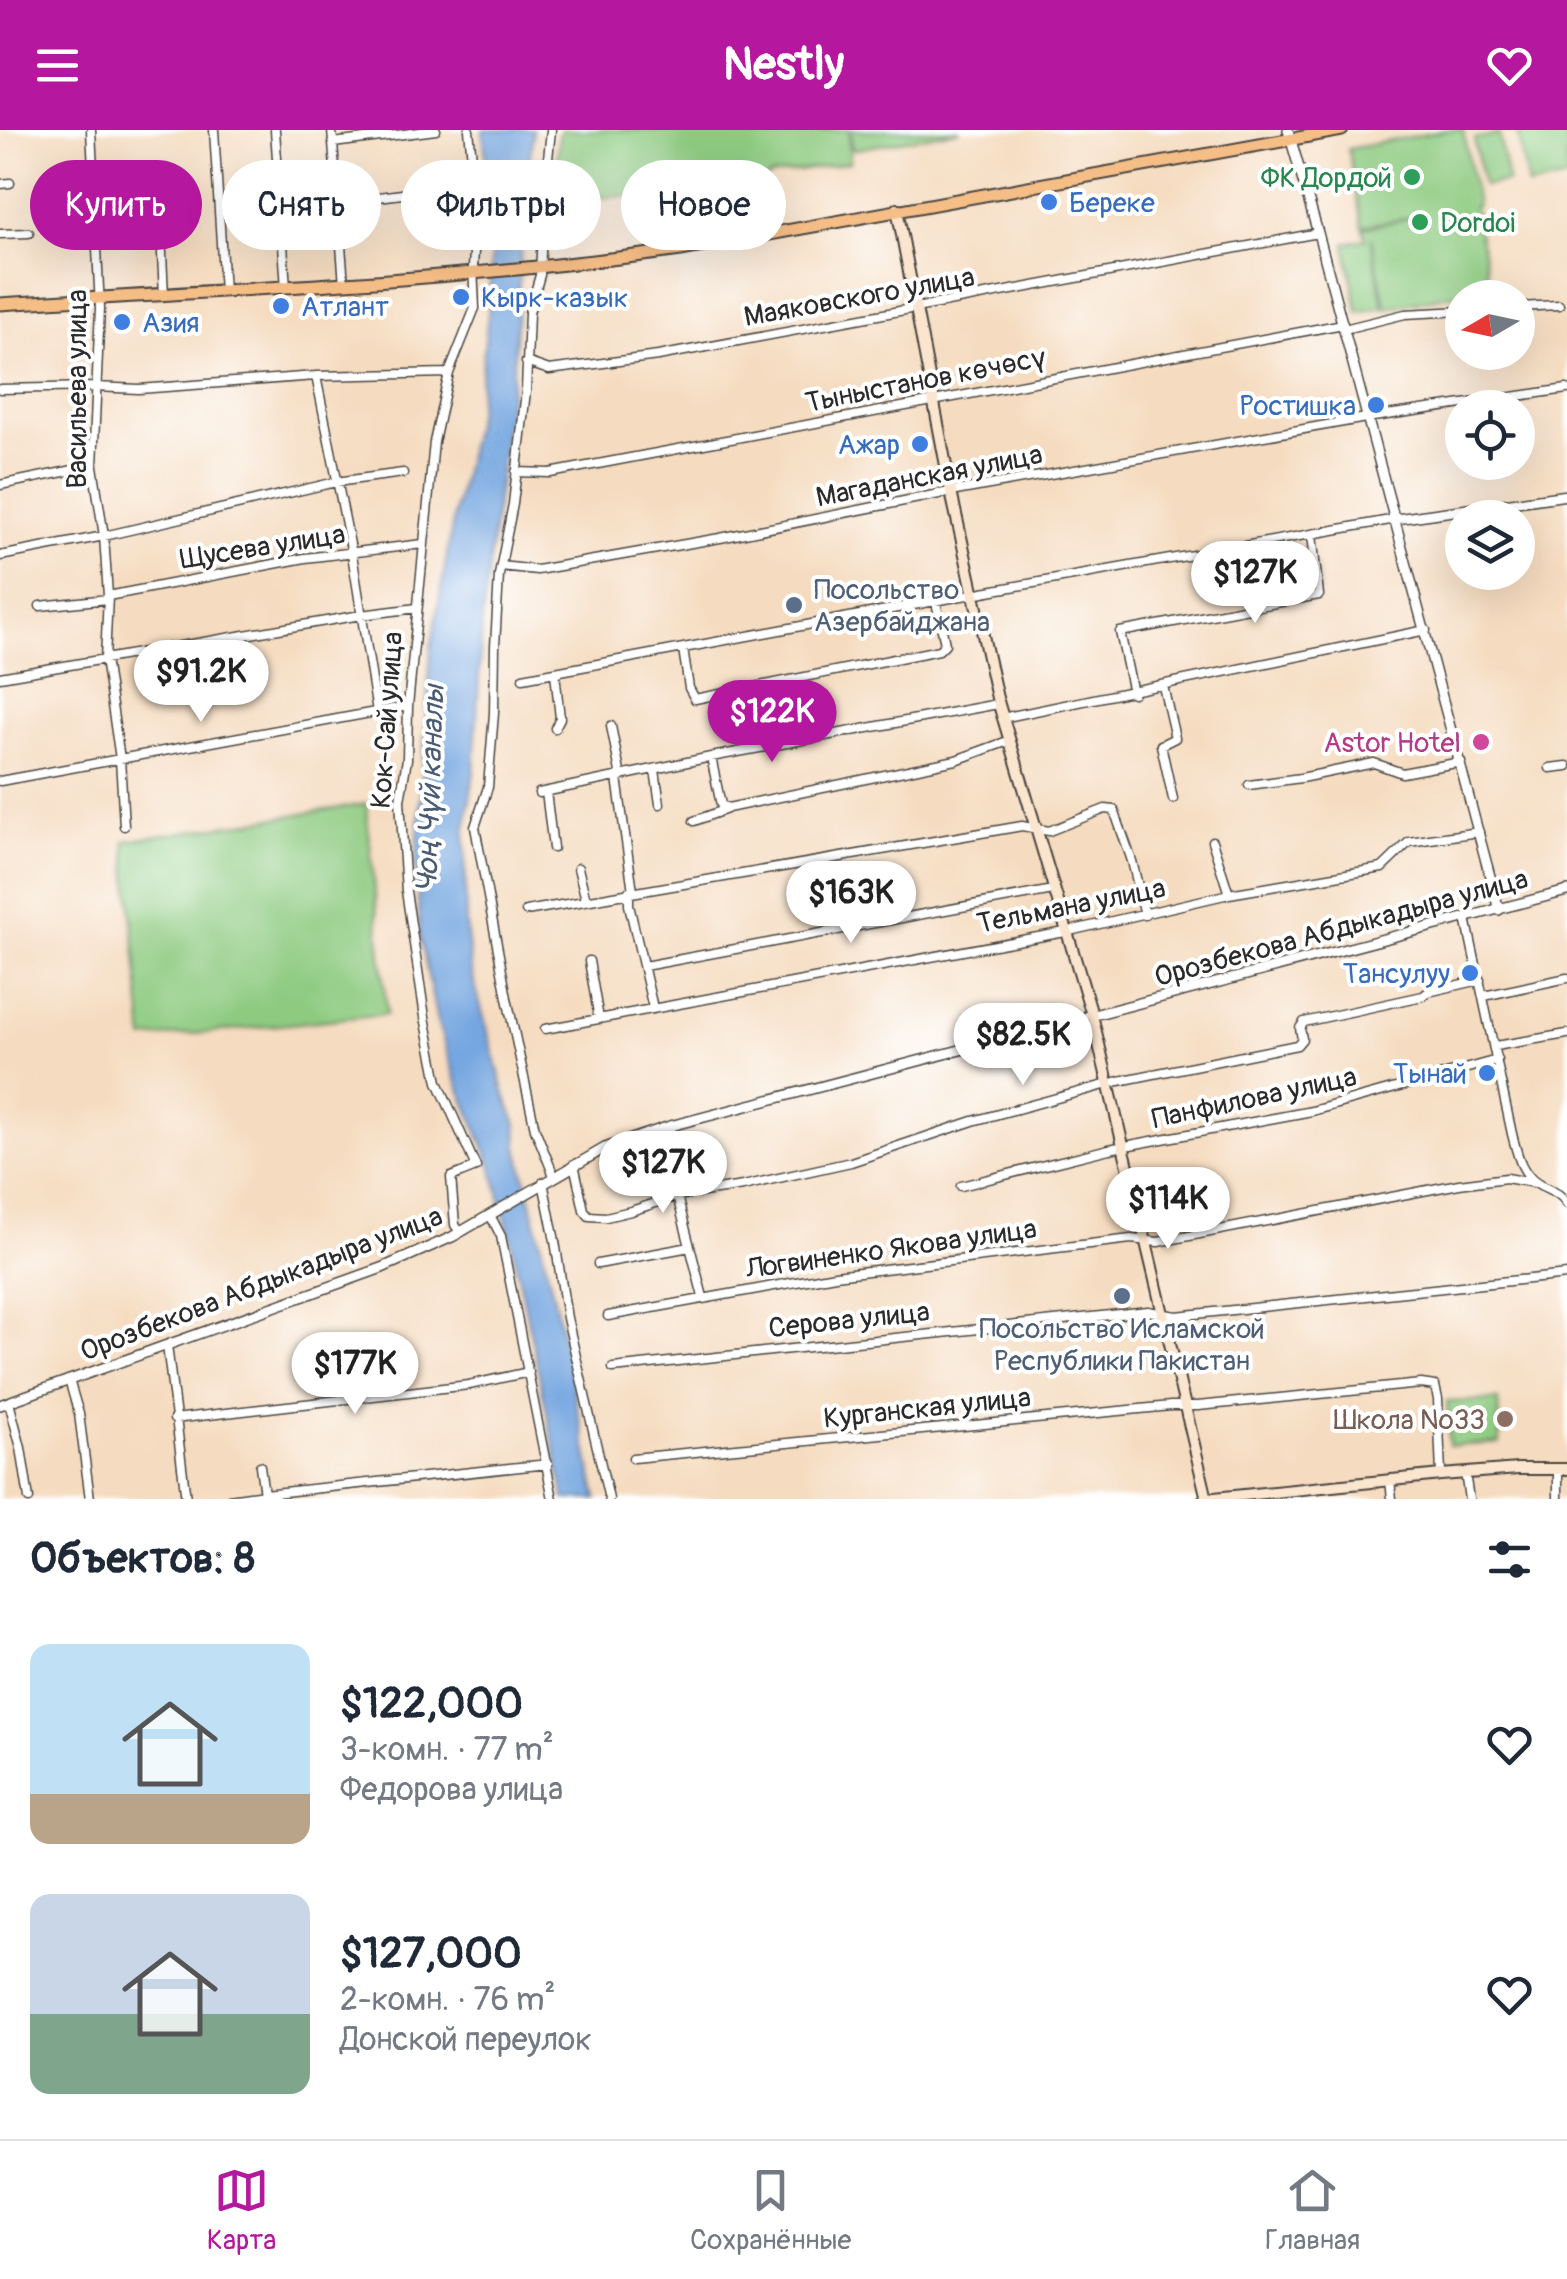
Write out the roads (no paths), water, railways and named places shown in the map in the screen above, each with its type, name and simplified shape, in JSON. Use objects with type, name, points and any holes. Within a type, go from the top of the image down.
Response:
[{"type":"main road","points":[[0,304],[344,284],[681,250],[1289,135],[1342,130]]},
{"type":"main road","points":[[897,210],[950,492],[998,704],[1092,1015],[1206,1499],[1301,1494],[1441,1475],[1562,1469]]},
{"type":"street","name":"Васильева улица","points":[[91,130],[100,298],[92,466],[104,536],[108,597],[105,659],[120,759],[124,826]]},
{"type":"street","points":[[214,130],[224,292]]},
{"type":"street","points":[[275,130],[286,288]]},
{"type":"street","points":[[332,130],[335,160]]},
{"type":"street","points":[[333,143],[436,130]]},
{"type":"street","name":"Кок-Сай улица","points":[[469,130],[471,160]]},
{"type":"street","points":[[551,130],[540,267],[529,313],[526,391],[501,566],[488,786],[475,827],[535,1129],[554,1176]]},
{"type":"street","points":[[1289,135],[1499,910]]},
{"type":"street","points":[[0,234],[29,233]]},
{"type":"street","name":"Маяковского улица","points":[[526,362],[549,370],[640,358],[1318,233]]},
{"type":"street","points":[[162,250],[164,295]]},
{"type":"street","points":[[342,250],[344,284]]},
{"type":"street","name":"Кок-Сай улица","points":[[460,1232],[455,1225],[451,1177],[476,1166],[438,1082],[406,891],[400,800],[408,759],[408,706],[434,442],[449,374],[475,308],[477,250]]},
{"type":"street","points":[[1535,306],[1558,305]]},
{"type":"street","name":"Тыныстанов көчөсү","points":[[516,472],[550,473],[1404,314],[1445,311]]},
{"type":"street","points":[[0,389],[140,389],[316,376],[449,374]]},
{"type":"street","points":[[316,376],[352,554],[378,712]]},
{"type":"street","name":"Магаданская улица","points":[[501,566],[536,570],[1366,418],[1567,389]]},
{"type":"street","points":[[0,485],[92,466]]},
{"type":"street","points":[[0,556],[336,482],[403,473]]},
{"type":"street","points":[[524,678],[1396,519],[1567,495]]},
{"type":"street","points":[[1133,692],[1120,632],[1319,595],[1312,534]]},
{"type":"street","name":"Щусева улица","points":[[40,606],[108,597],[305,558],[423,544]]},
{"type":"street","points":[[683,649],[688,688],[695,700],[939,650],[945,644],[936,602]]},
{"type":"street","points":[[0,677],[417,608]]},
{"type":"street","points":[[1002,718],[1426,630]]},
{"type":"street","points":[[554,728],[560,718],[555,672]]},
{"type":"street","points":[[1163,686],[1175,738],[1161,745],[1172,799]]},
{"type":"street","points":[[554,848],[542,792],[998,704]]},
{"type":"street","points":[[0,782],[408,706]]},
{"type":"street","points":[[611,726],[631,891],[629,905],[653,1008]]},
{"type":"street","points":[[694,821],[728,808],[956,760],[1008,741]]},
{"type":"street","points":[[711,758],[721,805],[728,808]]},
{"type":"street","points":[[1249,785],[1374,763],[1402,773],[1461,762]]},
{"type":"street","points":[[1550,768],[1567,766]]},
{"type":"street","points":[[655,770],[660,804]]},
{"type":"street","points":[[526,910],[1022,826],[1049,830],[1105,809],[1114,810],[1145,915]]},
{"type":"street","name":"Тельмана улица","points":[[545,1030],[1065,932],[1229,894],[1382,868],[1409,842],[1479,832]]},
{"type":"street","points":[[1212,840],[1229,894]]},
{"type":"street","points":[[578,868],[586,900]]},
{"type":"street","points":[[644,966],[1053,890]]},
{"type":"street","name":"Орозбекова Абдыкадыра улица","points":[[4,1403],[382,1268],[460,1232],[605,1148],[670,1126],[1567,890]]},
{"type":"street","points":[[1466,918],[1522,1168],[1536,1183],[1561,1194],[1567,1204]]},
{"type":"street","points":[[589,961],[599,1019]]},
{"type":"street","points":[[1484,996],[1567,978]]},
{"type":"street","points":[[574,1164],[584,1210],[589,1216],[632,1212],[677,1196],[851,1162],[973,1121],[1108,1084],[1296,1045],[1302,1039],[1300,1028],[1304,1022],[1480,980]]},
{"type":"street","points":[[1494,1046],[1567,1034]]},
{"type":"street","name":"Панфилова улица","points":[[961,1186],[1109,1149],[1312,1111],[1497,1060]]},
{"type":"street","points":[[670,1126],[677,1196],[703,1297]]},
{"type":"street","name":"Логвиненко Якова улица","points":[[608,1316],[835,1275],[1131,1239],[1158,1242],[1459,1184],[1506,1178],[1536,1183]]},
{"type":"street","points":[[540,1184],[556,1240],[571,1335],[609,1499]]},
{"type":"street","points":[[492,1214],[501,1236],[553,1499]]},
{"type":"street","points":[[598,1264],[690,1247]]},
{"type":"street","name":"Серова улица","points":[[613,1368],[1148,1311],[1176,1316],[1567,1275]]},
{"type":"street","points":[[167,1345],[186,1499]]},
{"type":"street","points":[[174,1419],[468,1385],[529,1372]]},
{"type":"street","points":[[69,1380],[79,1414],[90,1499]]},
{"type":"street","name":"Курганская улица","points":[[633,1458],[1421,1384],[1435,1386],[1438,1399],[1441,1475]]},
{"type":"street","points":[[4,1403],[21,1448],[29,1499]]},
{"type":"street","points":[[229,1499],[548,1464]]},
{"type":"street","points":[[260,1466],[269,1495]]},
{"type":"street","points":[[1558,1499],[1562,1469]]},
{"type":"street","points":[[1465,1473],[1469,1499]]},
{"type":"street","points":[[1390,1480],[1392,1499]]},
{"type":"water","points":[[483,130],[533,130],[530,160],[486,160]]},
{"type":"water","name":"Чоң Чүй каналы","points":[[492,250],[521,250],[513,371],[482,621],[474,772],[465,833],[466,924],[471,971],[505,1095],[517,1124],[518,1147],[597,1499],[565,1499],[492,1166],[455,1077],[437,1021],[420,936],[416,866],[431,648],[477,411]]},
{"type":"place","name":"ФК Дордой","points":[[1412,177]]},
{"type":"place","name":"Береке","points":[[1049,202]]},
{"type":"place","name":"Dordoi","points":[[1420,222]]},
{"type":"place","name":"Кырк-казык","points":[[461,297]]},
{"type":"place","name":"Атлант","points":[[281,306]]},
{"type":"place","name":"Азия","points":[[122,322]]},
{"type":"place","name":"Ростишка","points":[[1376,405]]},
{"type":"place","name":"Ажар","points":[[920,444]]},
{"type":"place","name":"Посольство Азербайджана","points":[[794,605]]},
{"type":"place","name":"Astor Hotel","points":[[1481,742]]},
{"type":"place","name":"Тансулуу","points":[[1470,973]]},
{"type":"place","name":"Тынай","points":[[1487,1073]]},
{"type":"place","name":"Посольство Исламской Республики Пакистан","points":[[1122,1296]]},
{"type":"place","name":"Школа №33","points":[[1505,1419]]}]
